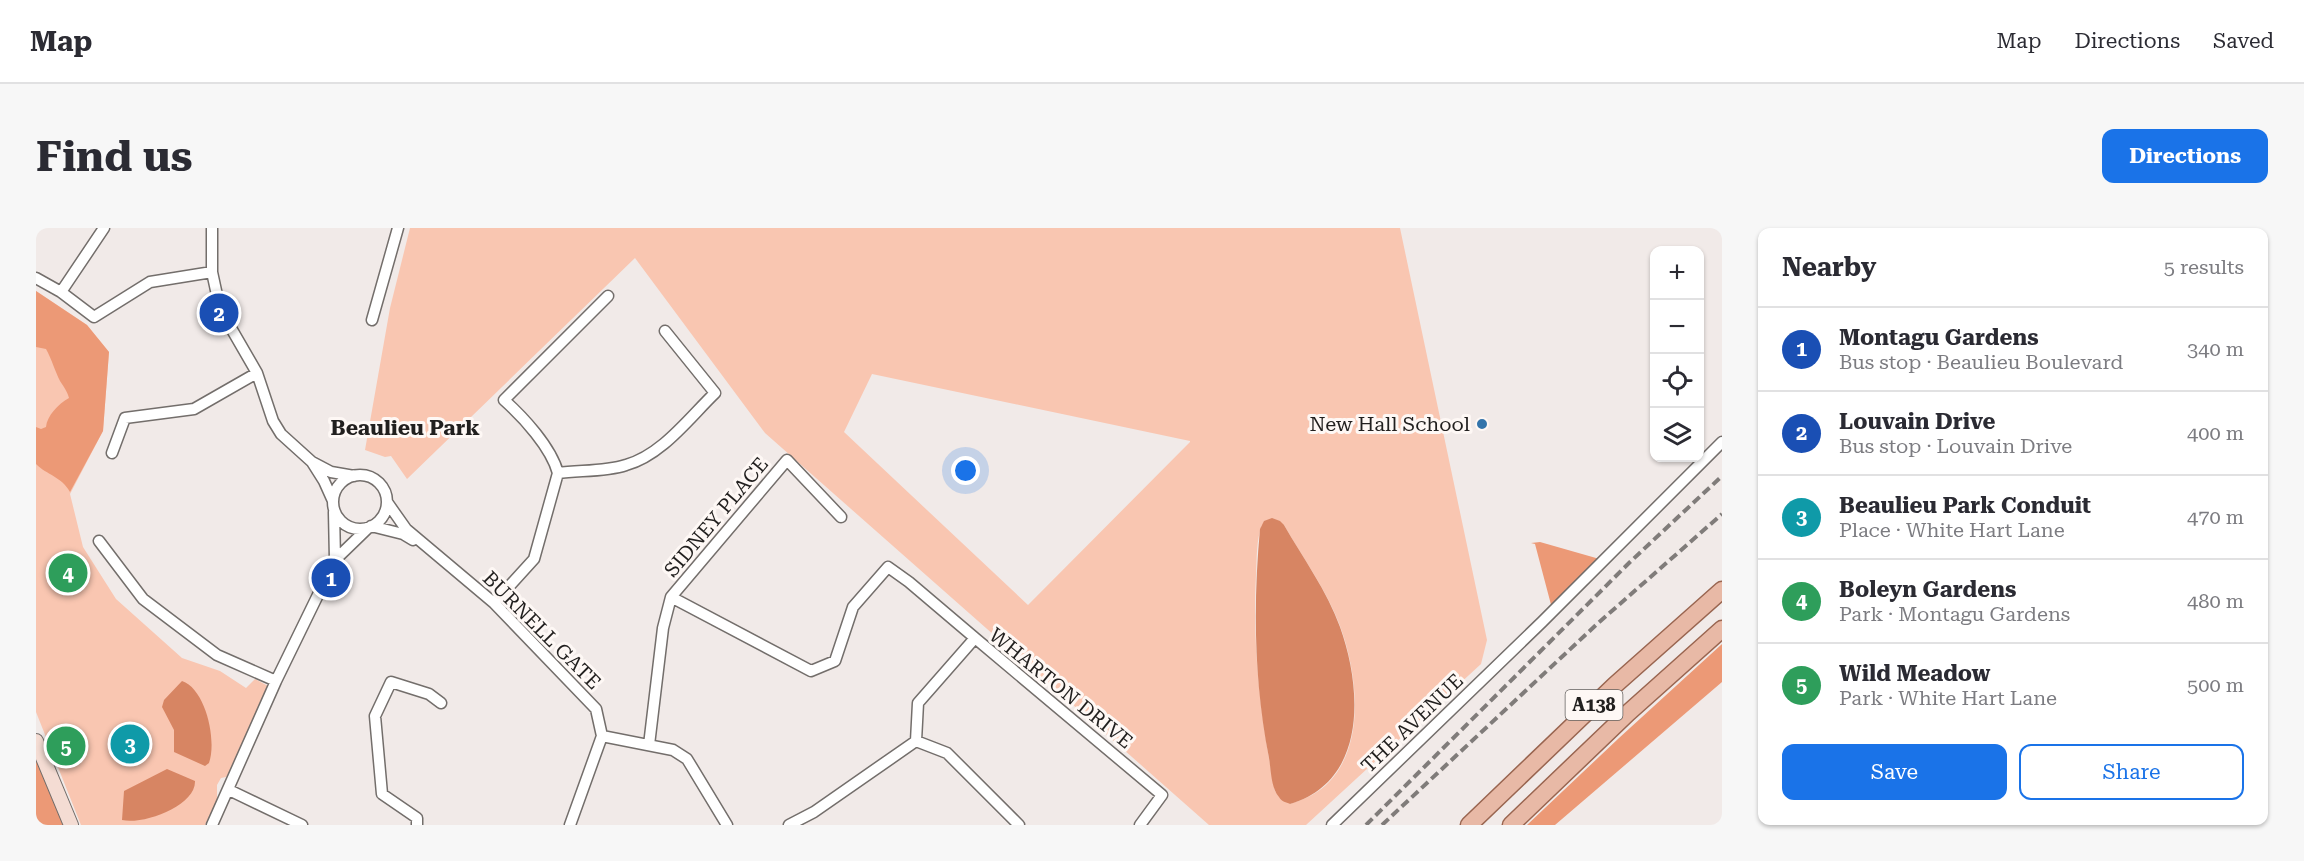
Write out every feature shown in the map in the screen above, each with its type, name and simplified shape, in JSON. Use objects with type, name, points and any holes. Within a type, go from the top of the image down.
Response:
[{"type":"main road","name":"A138","points":[[1469,825],[1615,685],[1722,590]]},
{"type":"main road","name":"A138","points":[[1511,825],[1722,629]]},
{"type":"street","points":[[61,292],[104,228]]},
{"type":"street","points":[[212,228],[212,272],[220,309],[257,373],[277,428],[312,462],[331,472],[364,476],[378,482],[384,489],[387,502],[382,518],[369,527],[335,560],[276,681],[212,825]]},
{"type":"street","points":[[372,320],[398,228]]},
{"type":"street","points":[[36,278],[61,292],[94,317],[150,282],[212,272]]},
{"type":"street","points":[[494,603],[534,559],[558,472],[549,452],[504,400],[608,296]]},
{"type":"street","points":[[558,472],[606,469],[626,465],[640,459],[656,450],[715,393],[665,331]]},
{"type":"street","points":[[112,453],[125,418],[194,409],[257,373]]},
{"type":"street","name":"THE AVENUE","points":[[1332,825],[1722,442]]},
{"type":"street","name":"SIDNEY PLACE","points":[[649,745],[663,628],[671,597],[788,460],[841,517]]},
{"type":"street","points":[[312,462],[324,481],[338,518],[345,525],[358,529],[369,527]]},
{"type":"street","points":[[335,560],[334,505],[339,486],[354,476]]},
{"type":"street","name":"BURNELL GATE","points":[[387,502],[406,529],[494,603],[596,709],[602,736]]},
{"type":"street","name":"BURNELL GATE","points":[[369,527],[403,534],[424,545]]},
{"type":"street","points":[[99,541],[143,599],[217,655],[276,681]]},
{"type":"street","points":[[671,597],[811,671],[835,661],[853,607],[888,567],[975,638]]},
{"type":"street","name":"WHARTON DRIVE","points":[[916,741],[918,703],[975,638],[1162,795],[1140,825]]},
{"type":"street","points":[[417,825],[417,818],[382,794],[375,716],[391,682],[429,694],[441,703]]},
{"type":"street","points":[[570,825],[602,736],[673,750],[687,759],[727,825]]},
{"type":"street","points":[[36,741],[71,825]]},
{"type":"street","points":[[789,825],[814,812],[916,741],[947,753],[1019,825]]},
{"type":"street","points":[[229,790],[302,825]]},
{"type":"shaded area","points":[[410,228],[1400,228],[1487,640],[1481,664],[1306,825],[1209,825],[765,433],[635,258],[407,479],[391,456],[385,457],[365,450],[390,308]],"holes":[[[872,374],[1190,441],[1190,442],[1028,605],[844,432]],[[1262,525],[1284,525],[1322,587],[1335,613],[1346,644],[1354,685],[1353,727],[1349,747],[1341,765],[1321,789],[1290,804],[1275,791],[1259,683],[1255,602],[1257,550]]]},
{"type":"shaded area","points":[[36,291],[87,325],[109,352],[103,431],[70,494],[83,547],[116,599],[182,658],[220,671],[246,688],[255,679],[268,686],[230,772],[226,777],[221,778],[217,785],[217,800],[205,825],[81,825],[36,712]]},
{"type":"shaded area","points":[[36,291],[87,325],[109,352],[103,431],[70,492],[59,479],[36,464],[36,427],[41,429],[46,427],[54,411],[69,398],[46,349],[36,347]]},
{"type":"shaded area","points":[[1272,518],[1284,525],[1335,614],[1347,651],[1354,704],[1352,730],[1346,754],[1334,775],[1315,792],[1290,804],[1280,799],[1273,784],[1260,701],[1256,644],[1256,586],[1260,529],[1264,521]]},
{"type":"shaded area","points":[[1540,542],[1610,562],[1554,616],[1535,544],[1531,543]]},
{"type":"shaded area","points":[[1722,644],[1722,682],[1555,825],[1527,825],[1619,738]]},
{"type":"shaded area","points":[[182,681],[197,694],[208,717],[212,742],[209,763],[205,766],[174,752],[174,730],[162,707],[164,700]]},
{"type":"shaded area","points":[[36,758],[64,825],[36,825]]},
{"type":"shaded area","points":[[167,769],[195,781],[193,790],[187,798],[167,812],[142,820],[122,820],[124,791]]},
{"type":"railway","points":[[1366,825],[1630,562],[1722,476]]},
{"type":"railway","points":[[1382,825],[1596,625],[1722,514]]},
{"type":"place","name":"Louvain Drive","points":[[219,313]]},
{"type":"place","name":"New Hall School","points":[[1482,424]]},
{"type":"place","name":"Boleyn Gardens","points":[[68,573]]},
{"type":"place","name":"Montagu Gardens","points":[[331,578]]},
{"type":"place","name":"Beaulieu Park Conduit","points":[[130,744]]},
{"type":"place","name":"Wild Meadow","points":[[66,746]]},
{"type":"district","name":"Beaulieu Park","points":[[405,428]]}]
